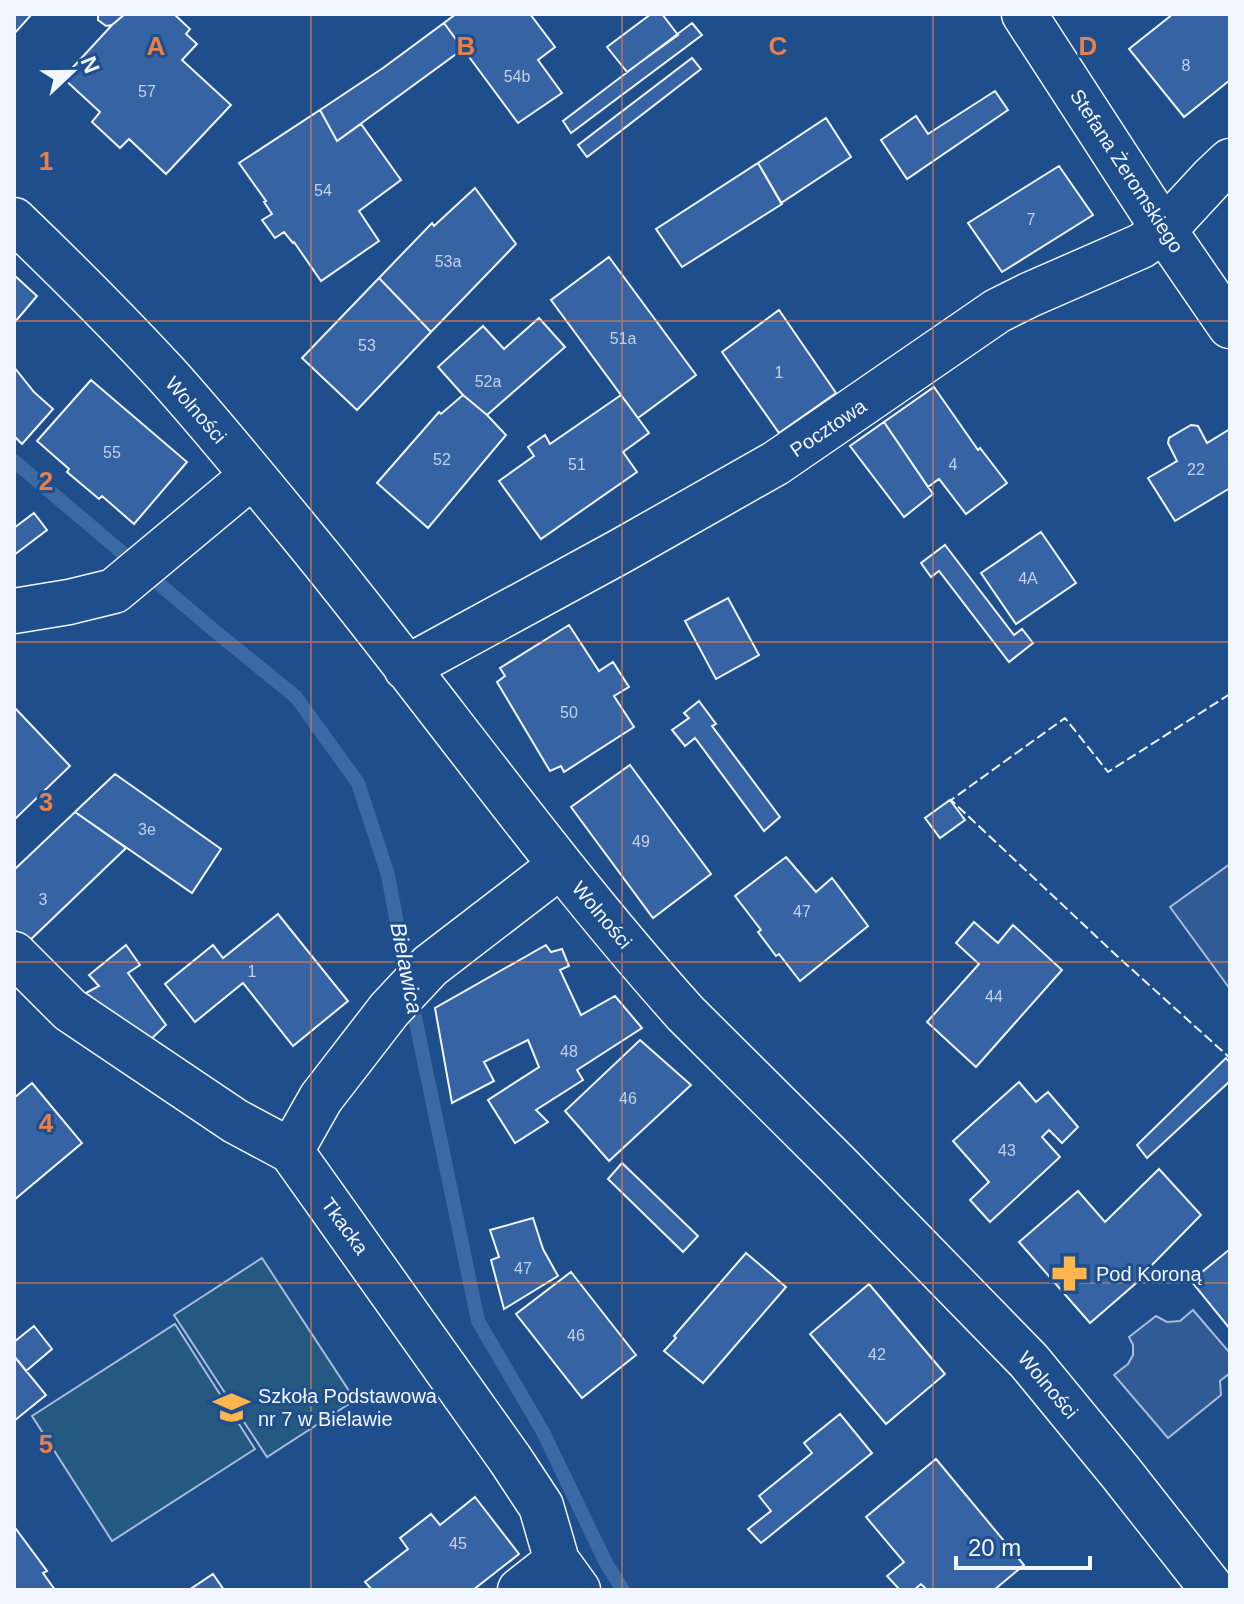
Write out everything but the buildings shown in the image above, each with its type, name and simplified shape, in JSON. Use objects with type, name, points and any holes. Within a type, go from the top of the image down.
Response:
[{"type":"street","name":"Stefana Żeromskiego","points":[[1024,14],[1230,326]]},
{"type":"street","name":"Pocztowa","points":[[406,668],[776,463],[997,311],[1135,249],[1164,230],[1230,161]]},
{"type":"street","name":"Wolności","points":[[14,220],[166,375],[252,476],[320,558],[560,866],[686,1014],[1029,1361],[1213,1590]]},
{"type":"street","points":[[14,611],[114,591],[252,476]]},
{"type":"street","points":[[291,1151],[321,1098],[389,1010],[430,966],[560,866]]},
{"type":"street","name":"Tkacka","points":[[14,954],[70,1010],[235,1121],[291,1151],[541,1506],[568,1575]]},
{"type":"street","points":[[520,1590],[568,1575]]},
{"type":"shaded area","points":[[1230,864],[1230,989],[1170,907]]},
{"type":"shaded area","points":[[262,1258],[355,1400],[267,1457],[174,1315]]},
{"type":"shaded area","points":[[1193,1310],[1230,1353],[1230,1373],[1220,1381],[1221,1395],[1168,1438],[1114,1375],[1128,1364],[1133,1355],[1129,1337],[1156,1316],[1167,1322],[1180,1321]]},
{"type":"shaded area","points":[[175,1324],[255,1449],[112,1541],[32,1416]]},
{"type":"waterway","name":"Bielawica","points":[[14,461],[296,697],[358,783],[388,875],[407,978]]},
{"type":"waterway","name":"Bielawica","points":[[411,998],[478,1321],[543,1432],[606,1563],[623,1590]]},
{"type":"fence","points":[[1230,694],[1108,772],[1065,718],[951,800],[1230,1058]]},
{"type":"place","name":"Pod Koroną","points":[[1070,1274]]},
{"type":"place","name":"Szkoła Podstawowa nr 7 w Bielawie","points":[[232,1408]]}]
